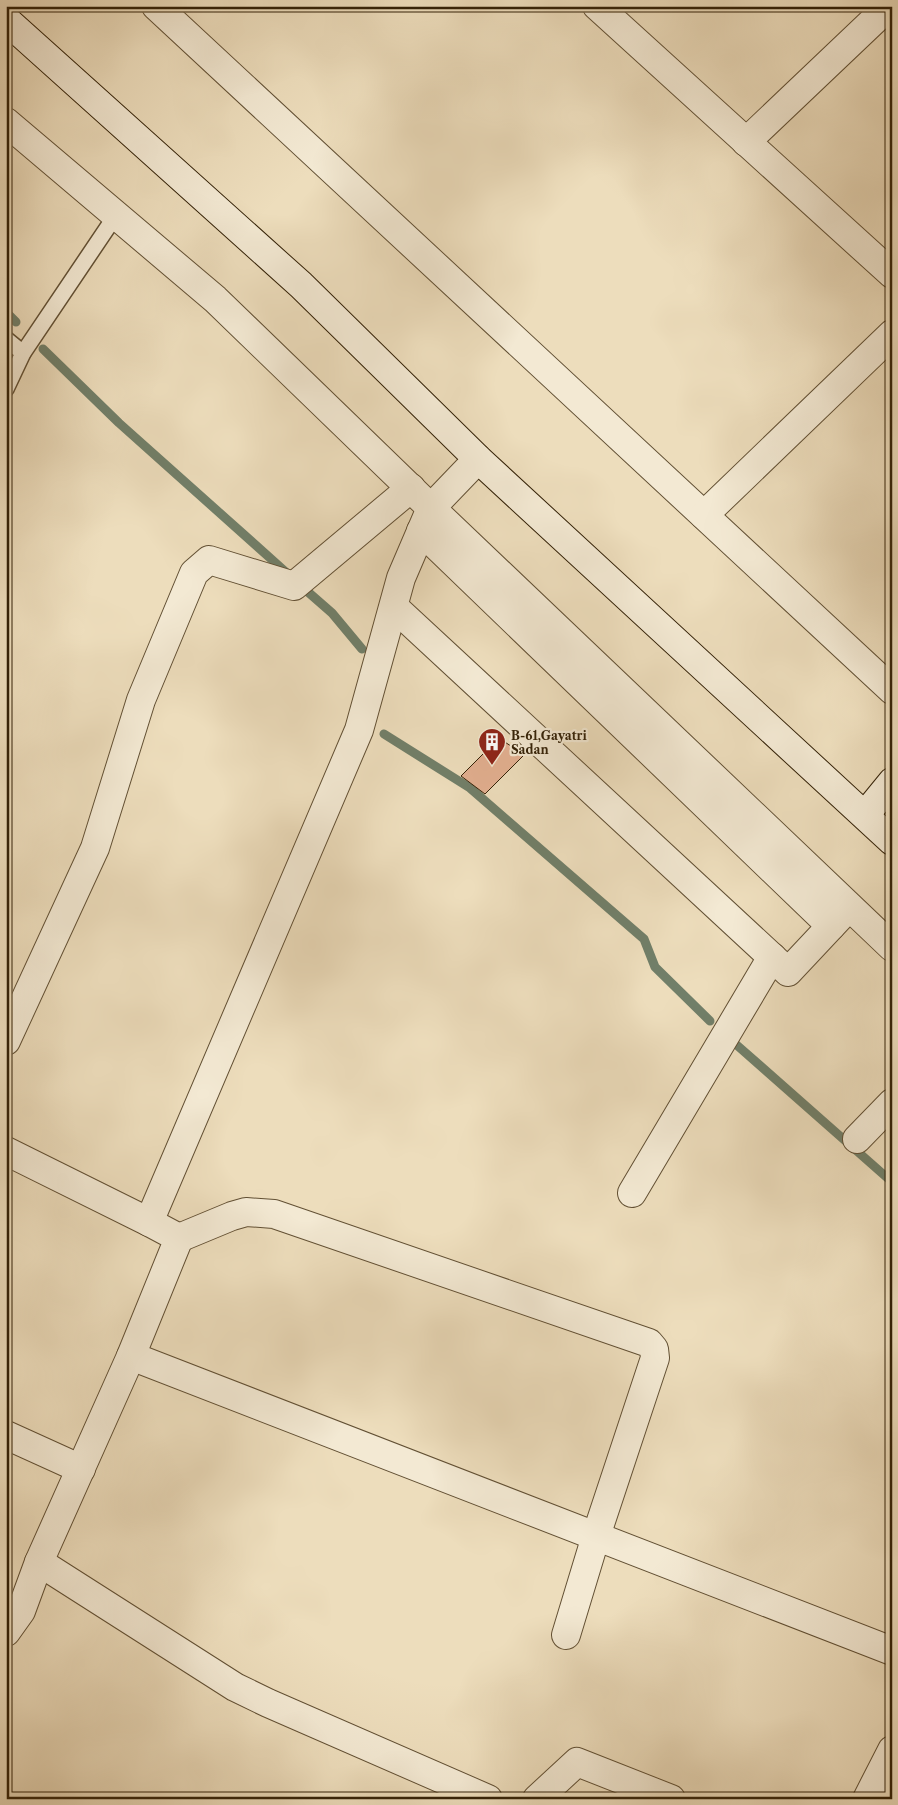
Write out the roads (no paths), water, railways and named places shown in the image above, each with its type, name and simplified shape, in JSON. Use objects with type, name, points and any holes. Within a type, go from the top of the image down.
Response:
[{"type":"street","points":[[156,6],[892,690]]},
{"type":"street","points":[[597,6],[892,274]]},
{"type":"street","points":[[746,142],[889,6]]},
{"type":"street","points":[[6,20],[301,285],[478,459],[892,841]]},
{"type":"street","points":[[6,122],[215,299],[411,488],[426,520],[840,916],[892,947]]},
{"type":"street","points":[[704,515],[892,334]]},
{"type":"street","points":[[149,1222],[359,730],[401,578],[426,520],[478,459]]},
{"type":"street","points":[[6,1042],[95,848],[141,700],[194,573],[208,560],[294,586],[411,488]]},
{"type":"street","points":[[394,606],[788,972],[840,916]]},
{"type":"street","points":[[865,815],[892,782]]},
{"type":"street","points":[[632,1193],[772,957]]},
{"type":"street","points":[[857,1140],[892,1103]]},
{"type":"street","points":[[6,1151],[180,1238]]},
{"type":"street","points":[[6,1632],[21,1611],[40,1562],[131,1356],[180,1238],[246,1212],[274,1214],[649,1343],[654,1349],[655,1358],[596,1536],[566,1636]]},
{"type":"street","points":[[131,1356],[892,1651]]},
{"type":"street","points":[[6,1435],[81,1469]]},
{"type":"street","points":[[40,1562],[235,1686],[268,1703],[488,1799]]},
{"type":"street","points":[[867,1799],[892,1750]]},
{"type":"street","points":[[537,1799],[577,1762],[671,1799]]},
{"type":"lane","points":[[6,389],[23,353],[116,215]]},
{"type":"lane","points":[[6,339],[23,353]]},
{"type":"waterway","points":[[6,312],[16,322]]},
{"type":"waterway","points":[[43,349],[119,423],[288,574]]},
{"type":"waterway","points":[[300,585],[332,613],[362,649]]},
{"type":"waterway","points":[[384,734],[470,788],[644,939],[655,967],[710,1021]]},
{"type":"waterway","points":[[731,1040],[892,1182]]},
{"type":"place","name":"B-61,Gayatri Sadan","points":[[492,766]]}]
